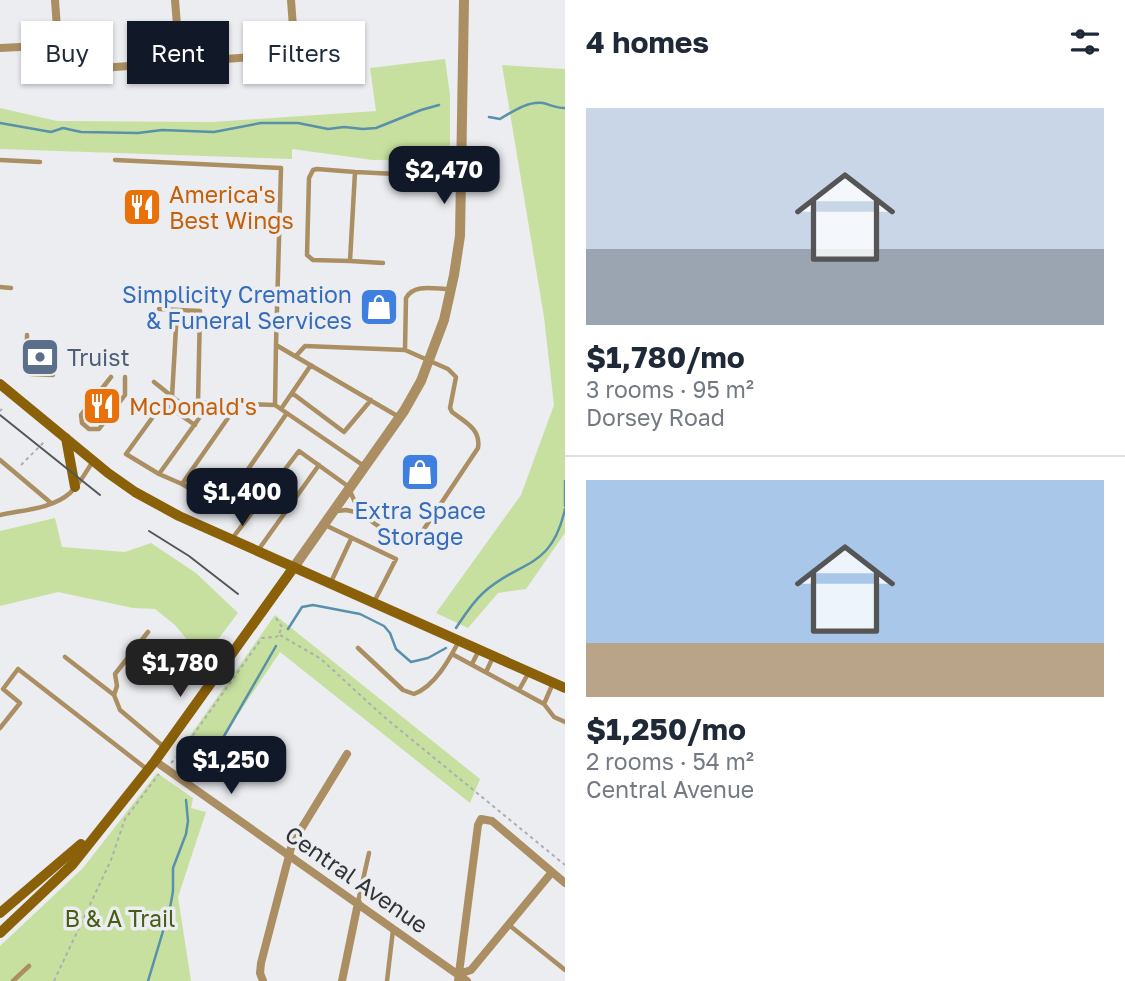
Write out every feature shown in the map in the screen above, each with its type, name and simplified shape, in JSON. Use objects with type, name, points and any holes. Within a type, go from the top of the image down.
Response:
[{"type":"main road","points":[[0,384],[135,492],[257,553],[565,688]]},
{"type":"main road","points":[[66,438],[75,487]]},
{"type":"main road","points":[[0,933],[73,864],[165,747],[294,567]]},
{"type":"main road","points":[[0,913],[50,873],[101,826]]},
{"type":"street","points":[[55,0],[56,21]]},
{"type":"street","points":[[175,0],[177,21]]},
{"type":"street","points":[[291,0],[293,21]]},
{"type":"street","points":[[294,567],[399,417],[421,381],[437,341],[451,290],[460,236],[464,0]]},
{"type":"street","points":[[0,48],[21,47]]},
{"type":"street","points":[[263,981],[261,963],[292,844],[347,754]]},
{"type":"street","name":"Central Avenue","points":[[151,765],[166,768],[393,928],[459,978],[467,981]]},
{"type":"street","points":[[459,978],[478,825],[481,819],[492,821],[565,883]]},
{"type":"street","points":[[459,978],[471,970],[552,872]]},
{"type":"street","points":[[342,981],[358,903]]},
{"type":"lane","points":[[0,160],[40,162]]},
{"type":"lane","points":[[115,160],[281,168],[275,405]]},
{"type":"lane","points":[[383,263],[313,260],[307,255],[309,178],[313,170],[460,177]]},
{"type":"lane","points":[[351,261],[355,172]]},
{"type":"lane","points":[[0,287],[11,288]]},
{"type":"lane","points":[[405,350],[406,298],[409,292],[415,288],[451,290]]},
{"type":"lane","points":[[159,309],[200,311],[198,403]]},
{"type":"lane","points":[[172,397],[177,310]]},
{"type":"lane","points":[[276,345],[399,417]]},
{"type":"lane","points":[[296,356],[304,346],[405,350],[448,369],[456,377],[450,408],[475,431],[480,440],[478,448],[420,535],[407,540],[399,538],[360,513],[346,510],[333,512]]},
{"type":"lane","points":[[27,353],[28,372],[53,375]]},
{"type":"lane","points":[[281,409],[311,365]]},
{"type":"lane","points":[[111,377],[81,415],[82,423],[89,429],[99,429],[125,396],[125,377]]},
{"type":"lane","points":[[153,382],[179,402],[275,405],[365,466]]},
{"type":"lane","points":[[292,393],[344,432],[371,400]]},
{"type":"lane","points":[[173,410],[179,402]]},
{"type":"lane","points":[[159,474],[210,403]]},
{"type":"lane","points":[[195,425],[163,404],[126,454],[222,507],[287,413]]},
{"type":"lane","points":[[182,484],[238,404]]},
{"type":"lane","points":[[231,540],[299,451],[349,488],[360,513]]},
{"type":"lane","points":[[0,460],[51,503]]},
{"type":"lane","points":[[1,513],[51,503],[65,496],[94,461]]},
{"type":"lane","points":[[257,553],[319,465]]},
{"type":"lane","points":[[324,525],[397,559],[374,602]]},
{"type":"lane","points":[[330,583],[351,539]]},
{"type":"lane","points":[[114,695],[117,686],[115,674],[148,632]]},
{"type":"lane","points":[[358,648],[403,690],[414,694],[430,685],[459,640]]},
{"type":"lane","points":[[472,664],[479,649]]},
{"type":"lane","points":[[452,654],[544,704],[554,717],[565,722]]},
{"type":"lane","points":[[486,672],[494,656]]},
{"type":"lane","points":[[65,657],[114,695],[120,710],[165,747]]},
{"type":"lane","points":[[0,728],[20,703],[2,689],[18,669],[151,765]]},
{"type":"lane","points":[[519,690],[529,672]]},
{"type":"lane","points":[[544,704],[553,683]]},
{"type":"lane","points":[[358,903],[369,853]]},
{"type":"lane","points":[[508,925],[565,970]]},
{"type":"lane","points":[[387,981],[393,928]]},
{"type":"lane","points":[[13,981],[29,966]]},
{"type":"path","points":[[21,465],[44,442]]},
{"type":"path","points":[[54,981],[111,860],[125,819],[179,755],[262,638],[279,635],[282,627],[276,618]]},
{"type":"path","points":[[279,635],[321,659],[383,716],[565,864]]},
{"type":"green space","points":[[445,59],[450,95],[450,159],[373,160],[292,149],[292,159],[0,149],[0,108],[57,121],[212,122],[376,111],[370,68]]},
{"type":"green space","points":[[502,65],[565,69],[565,533],[526,589],[498,593],[468,628],[436,613],[521,495],[554,405],[544,317]]},
{"type":"green space","points":[[55,518],[62,547],[125,552],[151,543],[196,573],[238,613],[206,655],[193,647],[175,625],[155,609],[133,608],[58,592],[0,606],[0,531]]},
{"type":"green space","points":[[275,615],[480,779],[470,803],[280,652],[197,776],[188,770],[201,750],[187,740]]},
{"type":"green space","name":"B & A Trail","points":[[157,773],[193,798],[191,808],[206,812],[178,897],[191,981],[0,981],[0,946],[83,868]]},
{"type":"waterway","points":[[489,117],[500,119],[520,108],[537,103],[565,108]]},
{"type":"waterway","points":[[0,123],[51,132],[63,128],[81,132],[214,132],[261,123],[298,123],[328,129],[363,129],[376,128],[439,105]]},
{"type":"waterway","points":[[565,481],[565,506]]},
{"type":"waterway","points":[[456,628],[483,593],[543,554],[559,529],[565,509]]},
{"type":"waterway","points":[[288,629],[302,607],[313,605],[360,614],[384,626],[396,649],[411,662],[428,658],[446,648]]},
{"type":"waterway","points":[[197,776],[204,770],[276,646]]},
{"type":"waterway","points":[[148,981],[170,908],[173,868],[186,834],[186,800]]},
{"type":"tram line","points":[[0,415],[100,495]]},
{"type":"tram line","points":[[149,531],[189,556],[238,594]]},
{"type":"place","name":"America's Best Wings","points":[[142,207]]},
{"type":"place","name":"Simplicity Cremation & Funeral Services","points":[[379,307]]},
{"type":"place","name":"Truist","points":[[40,357]]},
{"type":"place","name":"McDonald's","points":[[102,406]]},
{"type":"place","name":"Extra Space Storage","points":[[420,472]]}]
